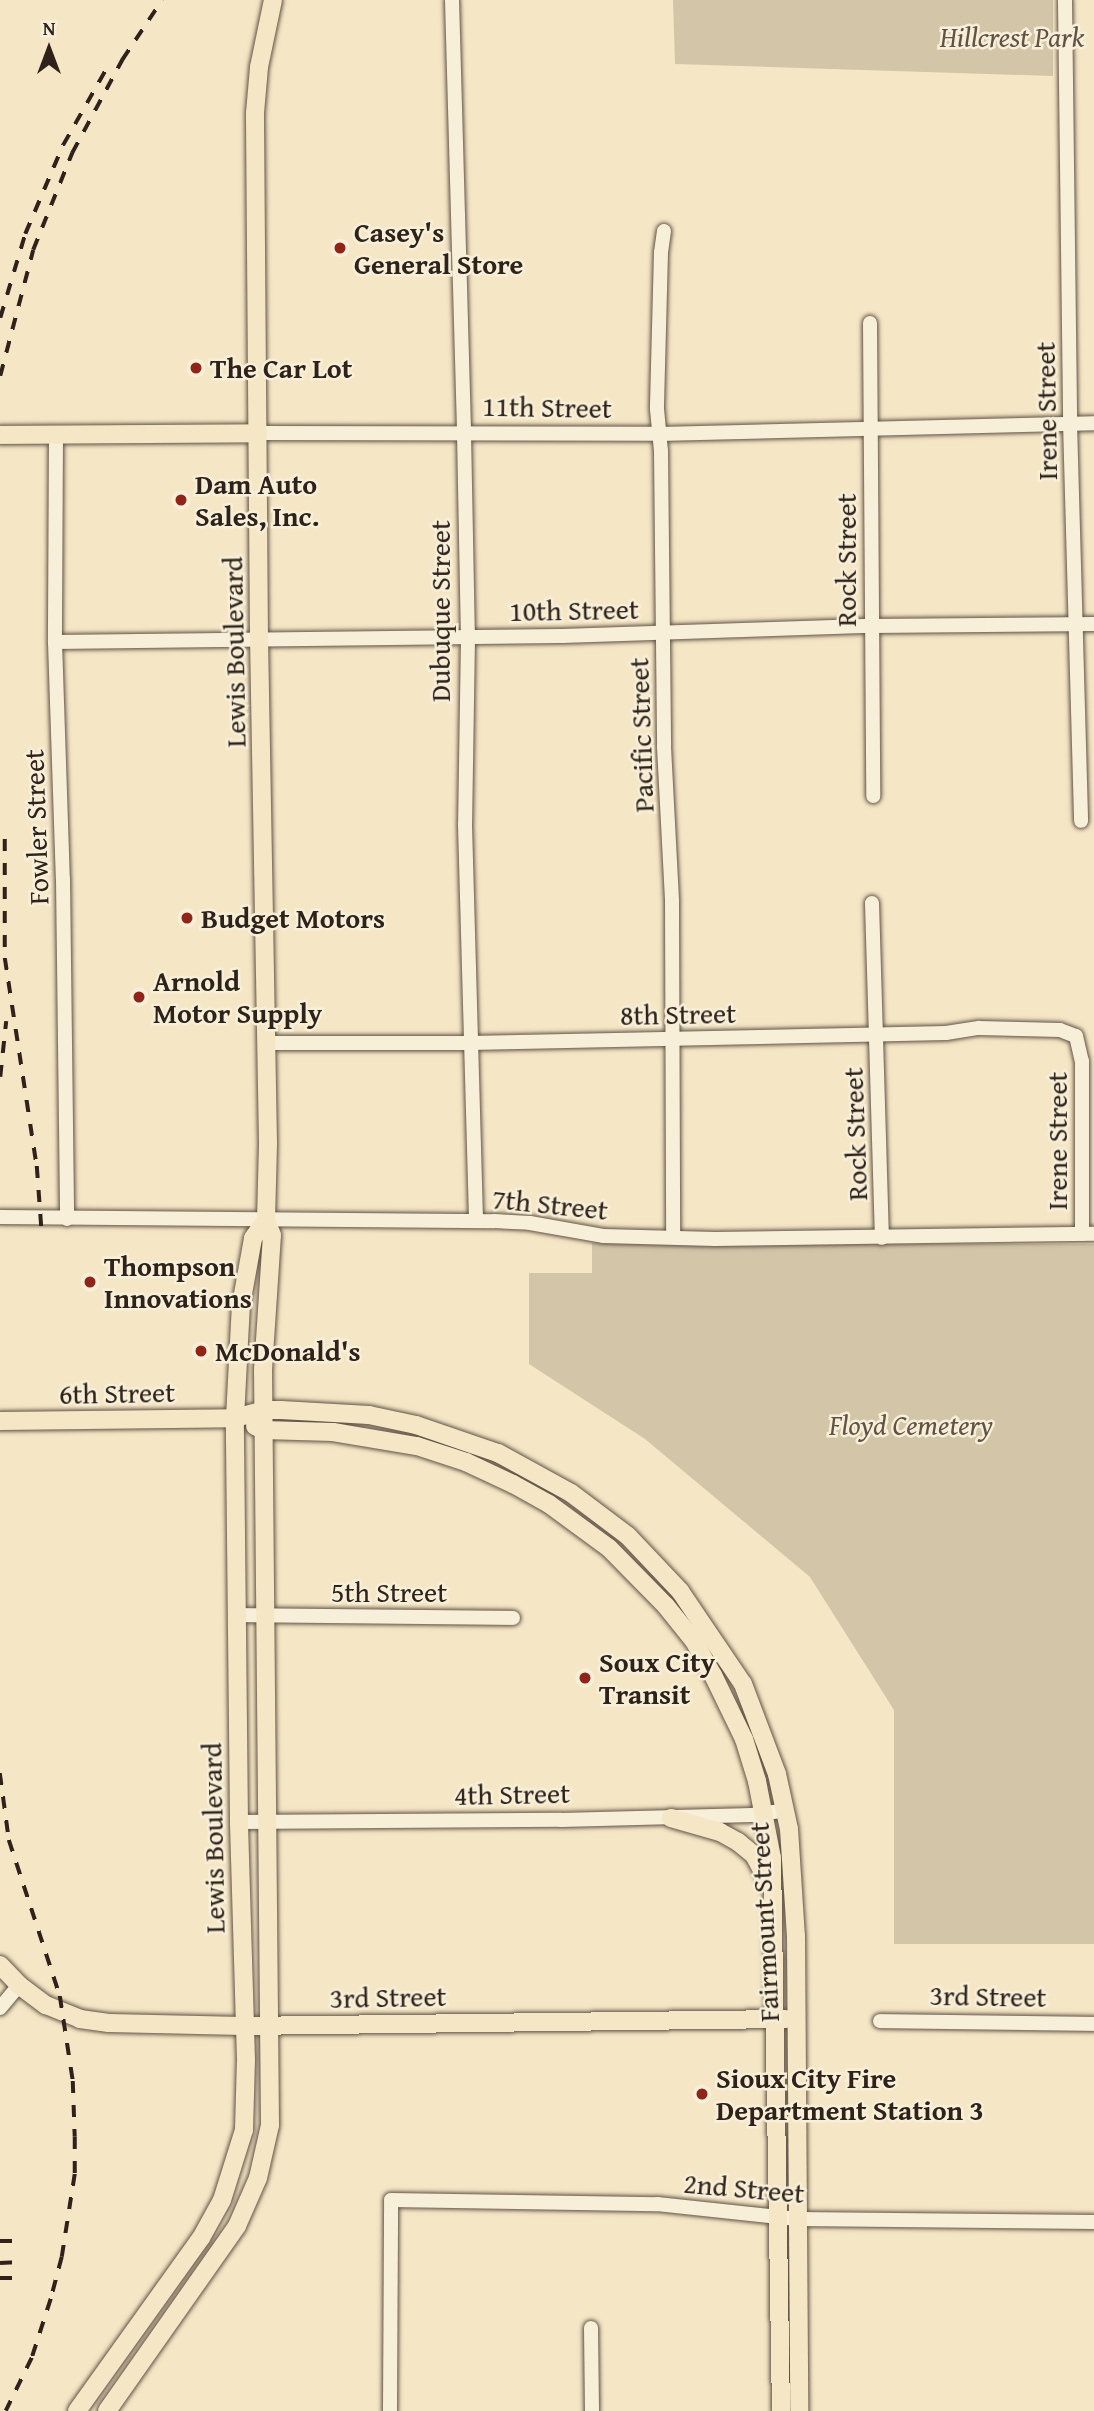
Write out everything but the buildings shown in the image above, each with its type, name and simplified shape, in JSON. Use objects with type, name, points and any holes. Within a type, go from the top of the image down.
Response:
[{"type":"main road","name":"Lewis Boulevard","points":[[105,2411],[237,2226],[258,2178],[270,2125],[265,1821],[263,1370],[272,1235],[266,1220],[267,1043],[259,639],[255,113],[259,67],[273,0]]},
{"type":"main road","name":"11th Street","points":[[0,435],[258,433]]},
{"type":"main road","name":"Lewis Boulevard","points":[[81,2407],[201,2238],[222,2200],[244,2130],[246,2060],[239,1822],[235,1418],[242,1305],[253,1238],[266,1220]]},
{"type":"main road","name":"6th Street","points":[[0,1421],[235,1418],[264,1410]]},
{"type":"main road","name":"Fairmount Street","points":[[264,1410],[348,1413],[416,1425],[498,1453],[571,1493],[602,1514],[655,1562],[680,1591],[743,1684],[764,1732],[786,1810],[795,1905],[796,2020],[781,2411]]},
{"type":"main road","name":"6th Street","points":[[235,1418],[263,1430]]},
{"type":"main road","name":"Fairmount Street","points":[[263,1430],[332,1432],[417,1446],[466,1462],[513,1484],[580,1525],[642,1580],[694,1641],[744,1739],[765,1814],[773,1893],[774,2019],[799,2411]]},
{"type":"main road","points":[[671,1818],[713,1830],[738,1842],[754,1855],[773,1893]]},
{"type":"main road","points":[[0,1965],[19,1985]]},
{"type":"main road","name":"3rd Street","points":[[19,1985],[46,2004],[80,2019],[110,2023],[243,2026],[796,2020]]},
{"type":"main road","points":[[81,2407],[105,2411]]},
{"type":"street","name":"Dubuque Street","points":[[452,0],[464,433],[468,637],[465,800],[476,1221]]},
{"type":"street","name":"Irene Street","points":[[1065,0],[1070,423],[1080,821]]},
{"type":"street","name":"Pacific Street","points":[[664,231],[660,278],[659,434],[662,632],[672,902],[673,1237]]},
{"type":"street","name":"Rock Street","points":[[870,323],[873,796]]},
{"type":"street","name":"11th Street","points":[[258,433],[464,433],[521,436],[1094,423]]},
{"type":"street","name":"Fowler Street","points":[[56,435],[55,642],[63,879],[67,1219]]},
{"type":"street","name":"10th Street","points":[[55,642],[468,637],[871,626],[1094,624]]},
{"type":"street","name":"Rock Street","points":[[872,903],[872,975],[877,1034],[882,1238]]},
{"type":"street","name":"8th Street","points":[[267,1043],[470,1044],[877,1034],[1031,1027],[1060,1030],[1076,1036],[1079,1047]]},
{"type":"street","name":"Irene Street","points":[[1079,1047],[1082,1061],[1088,1234]]},
{"type":"street","name":"7th Street","points":[[0,1217],[266,1220],[371,1218],[476,1221],[530,1223],[603,1236],[882,1238],[1088,1234]]},
{"type":"street","name":"5th Street","points":[[237,1615],[513,1618]]},
{"type":"street","name":"4th Street","points":[[239,1822],[671,1818],[765,1814],[786,1810]]},
{"type":"street","points":[[0,2008],[19,1985]]},
{"type":"street","name":"3rd Street","points":[[880,2021],[1094,2024]]},
{"type":"street","name":"2nd Street","points":[[390,2411],[391,2200],[657,2204],[788,2218],[1094,2222]]},
{"type":"street","points":[[591,2328],[592,2411]]},
{"type":"green space","name":"Hillcrest Park","points":[[673,0],[1053,0],[1053,76],[675,64]]},
{"type":"green space","name":"Floyd Cemetery","points":[[592,1243],[1094,1244],[1094,1944],[894,1944],[894,1710],[810,1577],[645,1439],[529,1364],[529,1273],[592,1273]]},
{"type":"railway","points":[[0,376],[33,250],[72,153],[122,60],[162,0]]},
{"type":"railway","points":[[0,318],[25,234],[63,145],[109,64]]},
{"type":"railway","points":[[5,839],[5,958],[37,1166],[42,1234]]},
{"type":"railway","points":[[0,1077],[6,1021]]},
{"type":"railway","points":[[0,1773],[9,1840],[60,1996],[73,2081],[75,2137],[75,2174],[62,2257],[32,2358],[6,2411]]},
{"type":"railway","points":[[0,2241],[20,2241]]},
{"type":"railway","points":[[0,2263],[20,2262]]},
{"type":"railway","points":[[0,2278],[20,2278]]},
{"type":"place","name":"Casey's General Store","points":[[340,248]]},
{"type":"place","name":"The Car Lot","points":[[196,368]]},
{"type":"place","name":"Dam Auto Sales, Inc.","points":[[181,500]]},
{"type":"place","name":"Budget Motors","points":[[187,918]]},
{"type":"place","name":"Arnold Motor Supply","points":[[139,997]]},
{"type":"place","name":"Thompson Innovations","points":[[90,1282]]},
{"type":"place","name":"McDonald's","points":[[201,1351]]},
{"type":"place","name":"Soux City Transit","points":[[585,1678]]},
{"type":"place","name":"Sioux City Fire Department Station 3","points":[[702,2094]]}]
